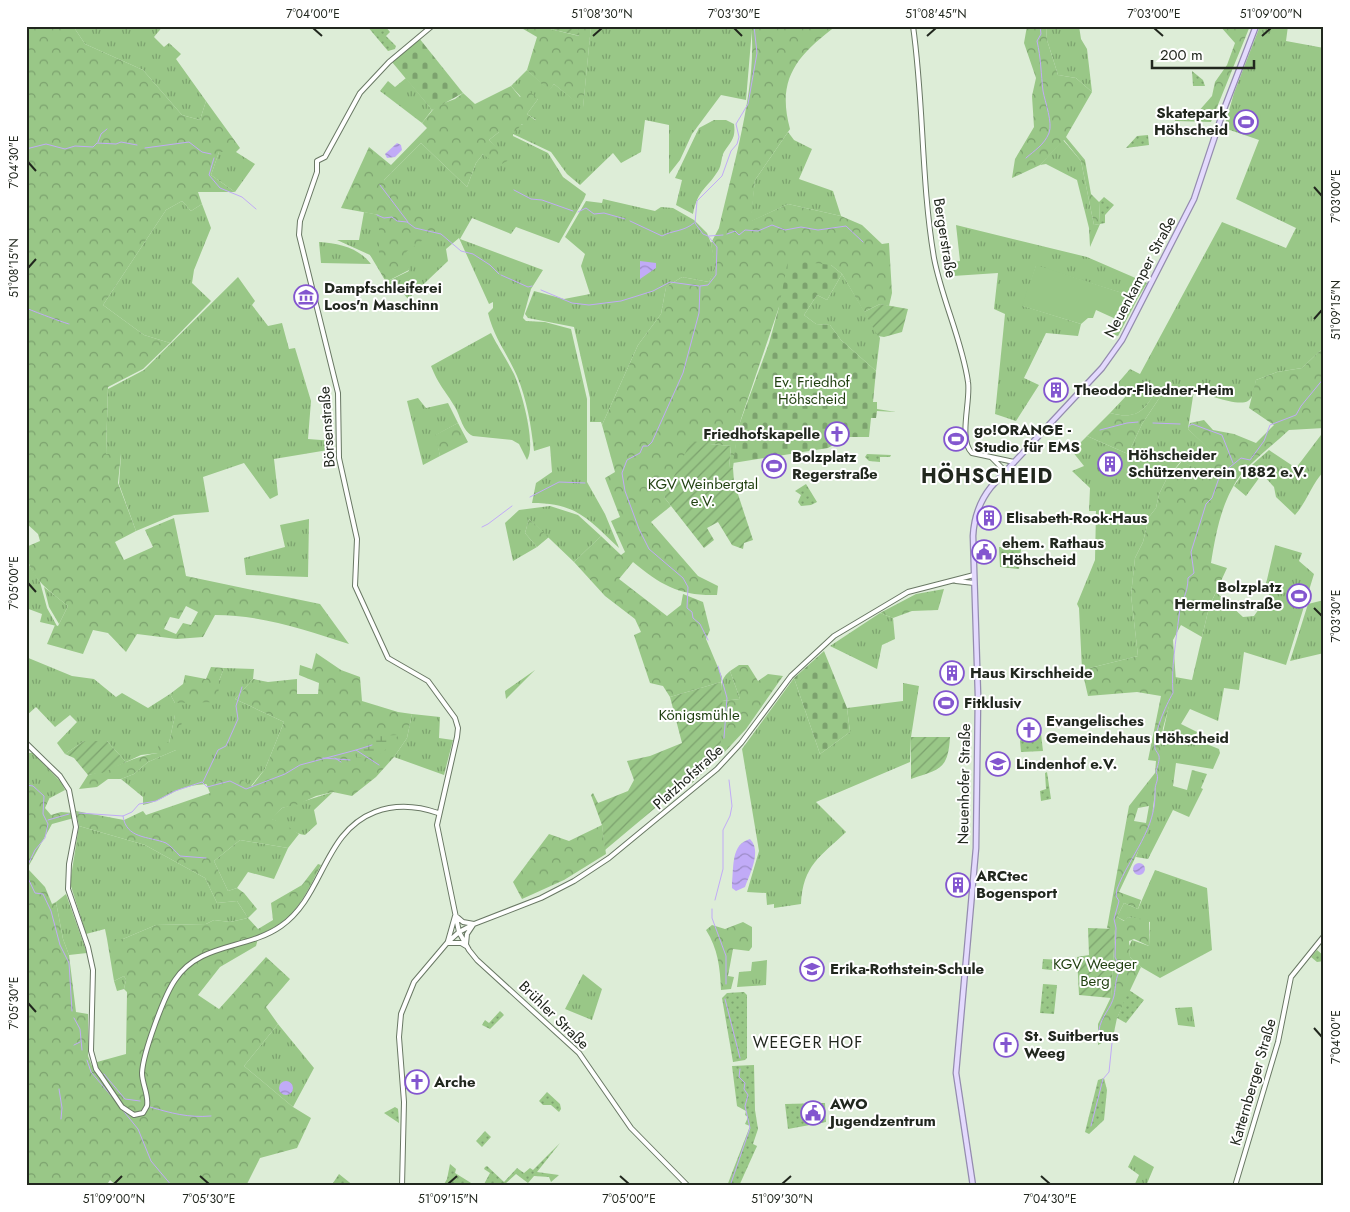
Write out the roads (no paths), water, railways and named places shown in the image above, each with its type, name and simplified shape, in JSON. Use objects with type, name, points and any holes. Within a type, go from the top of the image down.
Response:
[{"type":"main road","name":"Börsenstraße","points":[[390,660],[376,635],[355,586],[357,539],[339,458],[337,388],[299,235],[300,221],[316,175],[317,161],[326,157],[351,106],[361,92],[390,62],[432,26]]},
{"type":"main road","name":"Bergerstraße","points":[[913,26],[919,80],[929,221],[938,276],[969,383],[966,434],[969,450],[992,458]]},
{"type":"main road","name":"Neuenkamper Straße","points":[[981,501],[1006,470],[1102,368],[1122,340],[1197,194],[1224,109],[1256,26]]},
{"type":"main road","points":[[992,458],[1014,462]]},
{"type":"main road","points":[[992,458],[1006,470]]},
{"type":"main road","points":[[1004,461],[1006,470]]},
{"type":"main road","name":"Neuenhofer Straße","points":[[973,1186],[956,1068],[976,848],[978,696],[973,526],[981,501]]},
{"type":"main road","name":"Platzhofstraße","points":[[402,1186],[404,1102],[399,1037],[403,1005],[414,982],[447,943],[459,932],[474,924],[541,898],[574,881],[632,840],[717,769],[741,743],[791,676],[834,636],[908,592],[974,575]]},
{"type":"main road","name":"Platzhofstraße","points":[[956,581],[974,583]]},
{"type":"main road","name":"Brühler Straße","points":[[390,660],[428,681],[457,723],[457,737],[438,813],[437,829],[455,916],[459,932],[466,946],[477,960],[578,1052],[630,1128],[688,1186]]},
{"type":"main road","points":[[26,743],[53,768],[68,788],[76,827],[68,889],[88,947],[93,970],[91,1051],[96,1069],[122,1107],[134,1115],[143,1113],[147,1106],[142,1076],[144,1062],[169,990],[185,967],[208,952],[258,938],[288,921],[306,900],[337,841],[362,818],[378,811],[399,807],[417,808],[438,813]]},
{"type":"main road","points":[[455,916],[462,922],[474,924],[467,934],[466,946],[461,943],[447,943],[455,916]]},
{"type":"main road","name":"Katternberger Straße","points":[[1235,1186],[1278,1042],[1290,977],[1324,936]]},
{"type":"water","points":[[397,143],[401,145],[402,150],[395,157],[387,158],[385,154]]},
{"type":"water","points":[[640,261],[656,263],[656,268],[640,279]]},
{"type":"water","points":[[750,839],[755,850],[754,862],[745,887],[736,891],[732,888],[736,851],[739,846]]},
{"type":"water","points":[[1141,863],[1144,864],[1144,874],[1137,875],[1134,874],[1133,867],[1134,864]]},
{"type":"water","points":[[286,1081],[291,1083],[293,1088],[291,1093],[286,1095],[281,1093],[279,1088],[281,1083]]},
{"type":"waterway","points":[[708,640],[700,624],[693,618],[692,612],[687,608],[688,587],[683,578],[649,549],[639,529],[625,491],[622,473],[627,460],[640,453],[643,446],[648,446],[652,442],[683,373],[699,313],[700,286],[708,285],[716,275],[717,247],[708,236],[703,234],[695,223],[697,201],[722,176],[731,151],[737,144],[739,137],[736,124],[748,104],[757,53],[754,26]]},
{"type":"waterway","points":[[1026,158],[1045,141],[1050,129],[1037,41],[1041,34],[1040,26]]},
{"type":"waterway","points":[[98,142],[101,134],[107,129]]},
{"type":"waterway","points":[[26,149],[46,144],[65,149],[75,146],[93,147],[97,143],[116,144],[121,142],[137,145]]},
{"type":"waterway","points":[[145,148],[189,142],[202,152],[211,154]]},
{"type":"waterway","points":[[214,158],[209,175],[220,188],[242,197],[256,209]]},
{"type":"waterway","points":[[380,185],[408,222]]},
{"type":"waterway","points":[[514,190],[531,199],[542,200],[573,211]]},
{"type":"waterway","points":[[578,212],[586,208],[594,214],[604,213],[625,219]]},
{"type":"waterway","points":[[377,215],[384,218],[392,217],[397,221],[407,222],[415,228],[441,234],[461,251],[473,254],[490,265],[499,274]]},
{"type":"waterway","points":[[630,221],[662,236],[686,228],[694,223]]},
{"type":"waterway","points":[[727,234],[735,231],[739,235],[745,230],[758,231],[772,225],[785,230],[801,227],[818,230],[846,226],[863,242]]},
{"type":"waterway","points":[[709,236],[723,235]]},
{"type":"waterway","points":[[501,275],[528,287],[532,286]]},
{"type":"waterway","points":[[541,290],[572,303],[589,305],[621,301],[653,291],[670,282],[699,286]]},
{"type":"waterway","points":[[26,308],[69,324]]},
{"type":"waterway","points":[[1099,1030],[1113,1001],[1117,978],[1121,969],[1115,957],[1116,928],[1114,919],[1119,901],[1116,896],[1117,889],[1152,817],[1157,779],[1156,772],[1159,762],[1159,755],[1155,749],[1156,736],[1173,693],[1173,664],[1180,611],[1187,589],[1188,578],[1194,573],[1191,552],[1206,504],[1212,498],[1220,475],[1241,458],[1250,460],[1264,441],[1270,425],[1296,415],[1324,378]]},
{"type":"waterway","points":[[1100,430],[1138,422]]},
{"type":"waterway","points":[[1153,423],[1180,424]]},
{"type":"waterway","points":[[1189,426],[1192,424],[1222,435],[1233,463]]},
{"type":"waterway","points":[[530,497],[559,482],[585,483]]},
{"type":"waterway","points":[[482,527],[512,506]]},
{"type":"waterway","points":[[718,666],[727,698],[724,738]]},
{"type":"waterway","points":[[203,782],[218,750],[226,746],[238,719],[236,706],[242,687]]},
{"type":"waterway","points":[[356,750],[372,745]]},
{"type":"waterway","points":[[79,813],[123,816],[132,812],[139,804],[156,801],[175,791],[202,782],[207,787],[230,781],[246,789],[285,774],[300,765],[356,750],[379,765]]},
{"type":"waterway","points":[[323,758],[350,760]]},
{"type":"waterway","points":[[335,758],[341,762]]},
{"type":"waterway","points":[[715,900],[723,869],[723,830],[730,816],[732,806],[729,780]]},
{"type":"waterway","points":[[26,785],[33,786],[44,796],[43,814],[48,824],[45,838],[35,850],[26,869]]},
{"type":"waterway","points":[[48,820],[69,814]]},
{"type":"waterway","points":[[123,816],[128,829],[133,833],[166,843],[180,856],[206,858]]},
{"type":"waterway","points":[[26,874],[35,893],[43,894],[51,911],[60,945],[69,963],[72,1011]]},
{"type":"waterway","points":[[712,909],[712,918],[726,956],[726,984]]},
{"type":"waterway","points":[[725,999],[740,1058]]},
{"type":"waterway","points":[[74,1018],[80,1029],[82,1050]]},
{"type":"waterway","points":[[74,1045],[80,1042]]},
{"type":"waterway","points":[[1091,1126],[1103,1079],[1109,1072],[1112,1043]]},
{"type":"waterway","points":[[87,1060],[91,1072],[119,1105]]},
{"type":"waterway","points":[[730,1186],[750,1128],[745,1106],[748,1095],[744,1089],[745,1083],[739,1077],[740,1069]]},
{"type":"waterway","points":[[104,1074],[125,1099],[140,1101]]},
{"type":"waterway","points":[[59,1089],[62,1108],[61,1119]]},
{"type":"waterway","points":[[150,1107],[187,1116],[211,1116]]},
{"type":"waterway","points":[[121,1108],[138,1129],[151,1161],[172,1186]]},
{"type":"waterway","points":[[596,1186],[603,1184],[606,1186]]},
{"type":"place","name":"Skatepark Höhscheid","points":[[1246,122]]},
{"type":"place","name":"Dampfschleiferei Loos'n Maschinn","points":[[306,297]]},
{"type":"place","name":"Theodor-Fliedner-Heim","points":[[1056,390]]},
{"type":"place","name":"Friedhofskapelle","points":[[837,434]]},
{"type":"place","name":"go!ORANGE - Studio für EMS","points":[[956,439]]},
{"type":"place","name":"Höhscheider Schützenverein 1882 e.V.","points":[[1110,464]]},
{"type":"place","name":"Bolzplatz Regerstraße","points":[[774,466]]},
{"type":"place","name":"Elisabeth-Rook-Haus","points":[[989,518]]},
{"type":"place","name":"ehem. Rathaus Höhscheid","points":[[984,552]]},
{"type":"place","name":"Bolzplatz Hermelinstraße","points":[[1299,596]]},
{"type":"place","name":"Haus Kirschheide","points":[[952,673]]},
{"type":"place","name":"Fitklusiv","points":[[946,703]]},
{"type":"place","name":"Evangelisches Gemeindehaus Höhscheid","points":[[1029,730]]},
{"type":"place","name":"Lindenhof e.V.","points":[[998,764]]},
{"type":"place","name":"ARCtec Bogensport","points":[[958,885]]},
{"type":"place","name":"Erika-Rothstein-Schule","points":[[812,969]]},
{"type":"place","name":"St. Suitbertus Weeg","points":[[1006,1045]]},
{"type":"place","name":"Arche","points":[[417,1082]]},
{"type":"place","name":"AWO Jugendzentrum","points":[[813,1113]]},
{"type":"district","name":"HÖHSCHEID","points":[[987,476]]},
{"type":"district","name":"WEEGER HOF","points":[[808,1042]]},
{"type":"park label","name":"Ev. Friedhof Höhscheid","points":[[812,390]]},
{"type":"park label","name":"KGV Weinbergtal e.V.","points":[[703,492]]},
{"type":"park label","name":"Königsmühle","points":[[699,715]]},
{"type":"park label","name":"KGV Weeger Berg","points":[[1095,972]]}]
